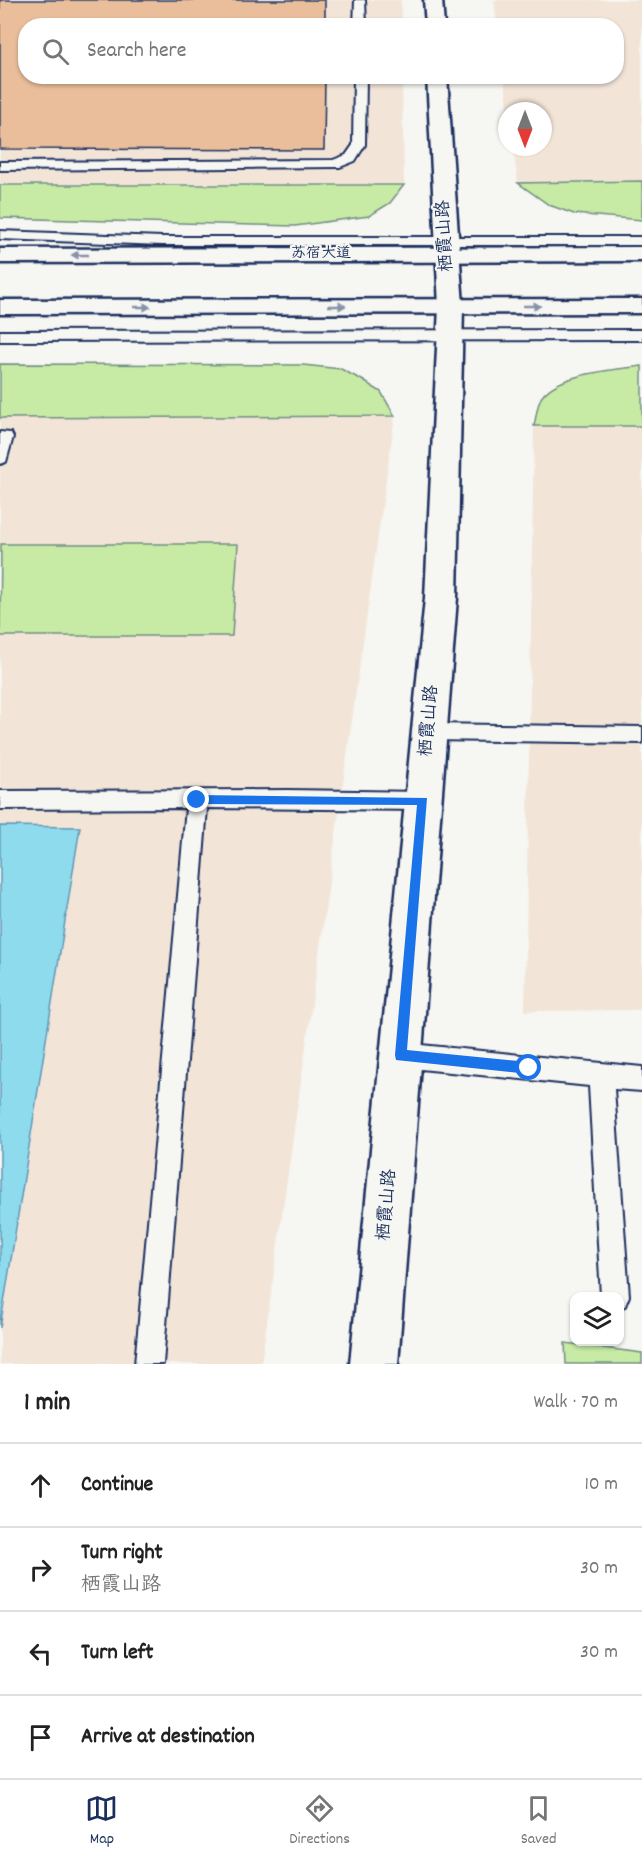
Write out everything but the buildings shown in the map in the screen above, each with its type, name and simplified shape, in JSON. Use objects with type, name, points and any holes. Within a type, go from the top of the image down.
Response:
[{"type":"street","points":[[433,0],[434,18]]},
{"type":"street","name":"栖霞山路","points":[[375,1364],[441,598],[450,320],[437,84]]},
{"type":"street","name":"苏宿大道","points":[[0,256],[446,247],[642,254]]},
{"type":"street","points":[[0,308],[450,320],[642,306]]},
{"type":"lane","points":[[360,0],[360,18]]},
{"type":"lane","points":[[0,166],[335,164],[351,158],[359,145],[360,84]]},
{"type":"lane","points":[[0,235],[446,247],[642,241]]},
{"type":"lane","points":[[0,336],[450,320],[642,335]]},
{"type":"lane","points":[[0,437],[5,437],[0,458]]},
{"type":"lane","points":[[429,732],[642,735]]},
{"type":"lane","points":[[0,800],[423,801]]},
{"type":"lane","points":[[149,1364],[197,800]]},
{"type":"lane","points":[[401,1055],[642,1079]]},
{"type":"lane","points":[[601,1075],[615,1292]]},
{"type":"shaded area","points":[[0,0],[401,0],[402,18],[18,18],[18,84],[402,84],[404,184],[0,184]]},
{"type":"shaded area","points":[[494,0],[642,0],[642,181],[518,183],[514,156],[552,156],[552,102],[508,102],[505,84],[624,84],[624,18],[496,18]]},
{"type":"shaded area","points":[[395,416],[261,1364],[0,1364],[0,418]]},
{"type":"shaded area","points":[[534,426],[642,426],[642,1010],[525,1011]]},
{"type":"green space","points":[[642,181],[642,220],[574,214],[549,205],[518,183]]},
{"type":"green space","points":[[0,185],[404,185],[390,203],[369,216],[295,226],[0,218]]},
{"type":"green space","points":[[0,364],[303,365],[341,369],[381,392],[395,416],[0,418]]},
{"type":"green space","points":[[642,366],[642,426],[534,426],[541,398],[560,383],[587,374]]},
{"type":"green space","points":[[1,544],[238,544],[232,636],[0,636]]},
{"type":"green space","points":[[565,1343],[570,1344],[570,1346],[642,1353],[642,1364],[566,1364]]},
{"type":"water","points":[[0,826],[80,827],[0,1328]]},
{"type":"route","points":[[197,800],[423,801],[401,1055],[529,1068]]}]
